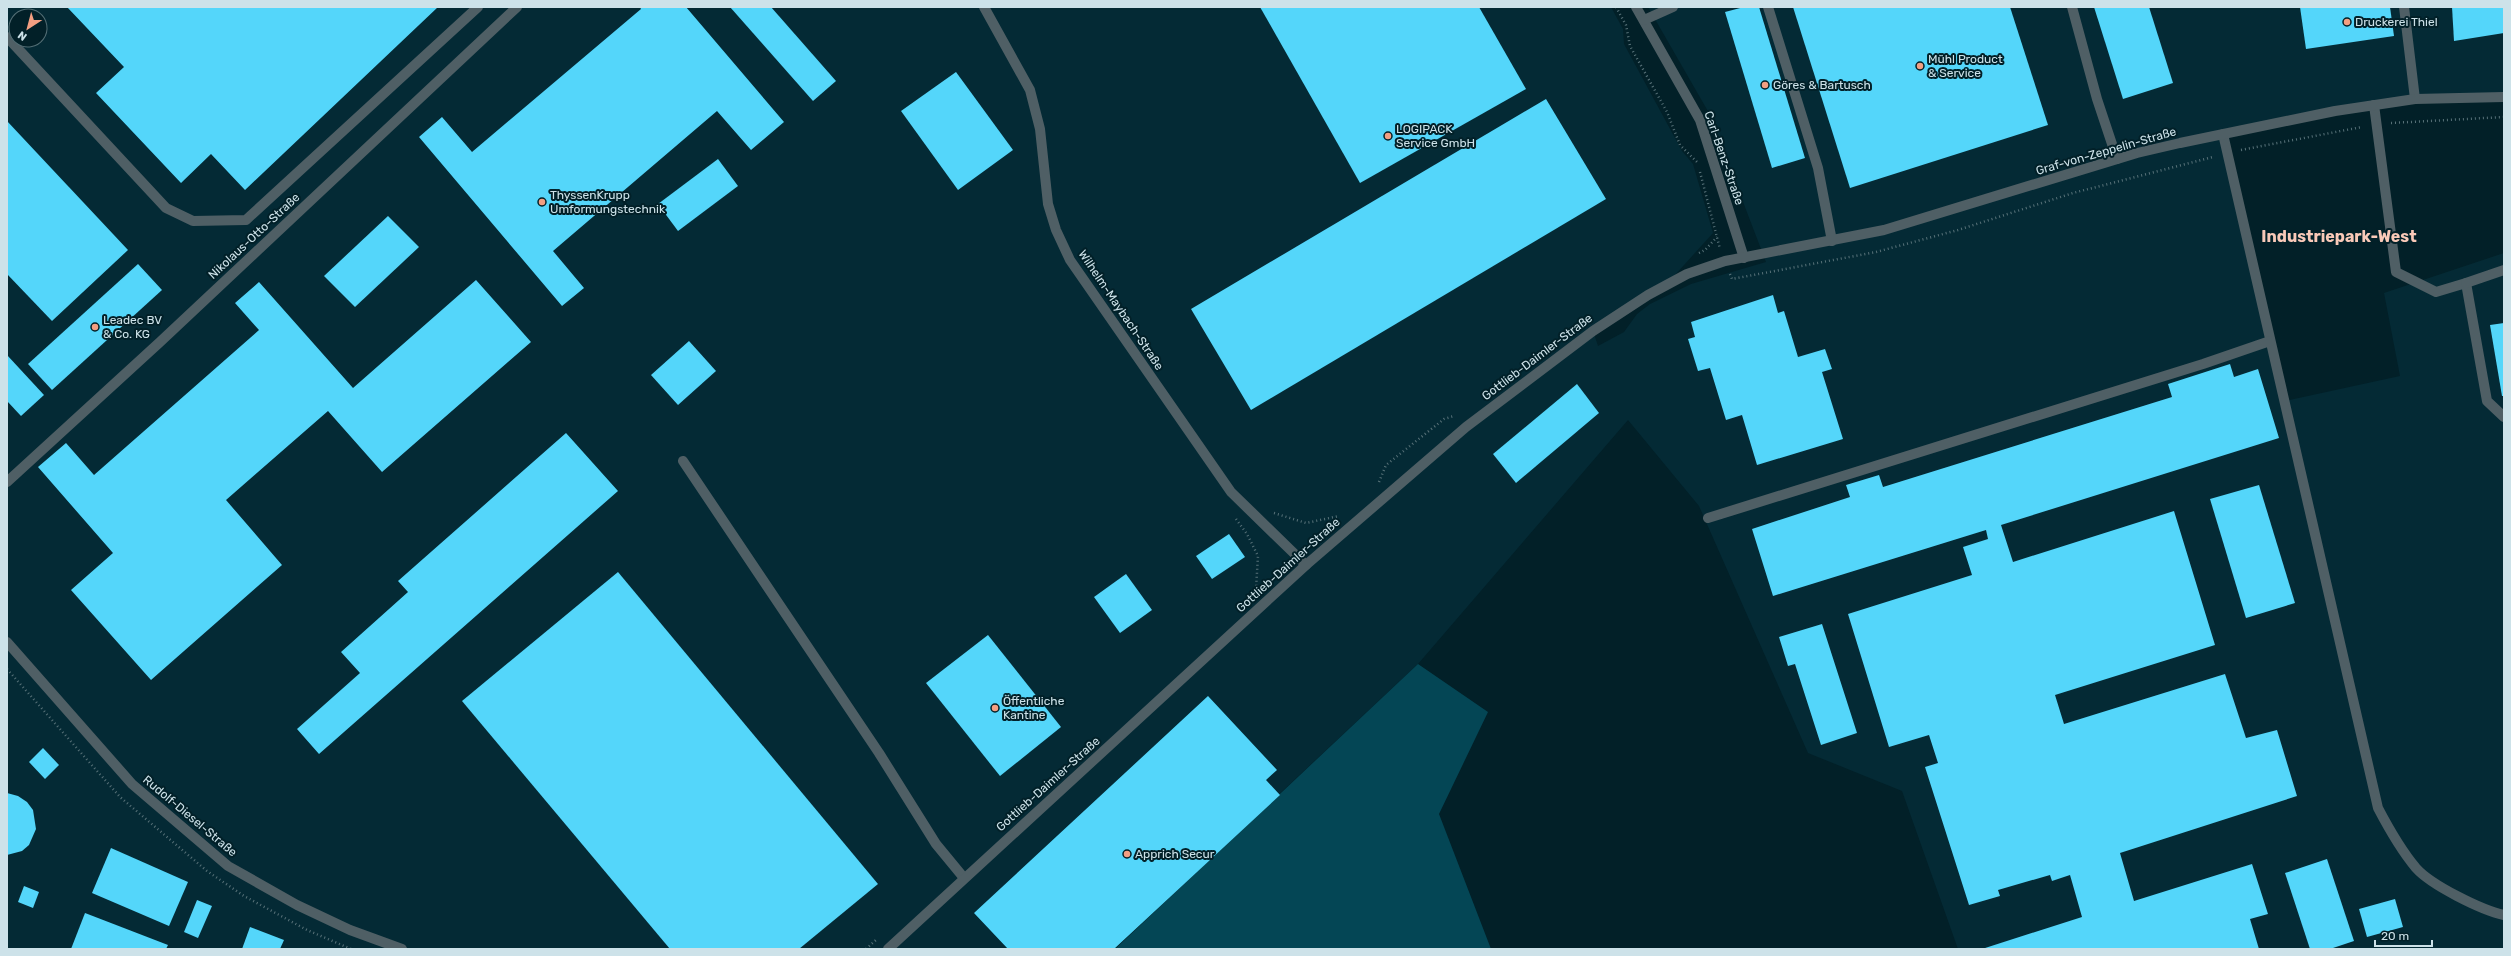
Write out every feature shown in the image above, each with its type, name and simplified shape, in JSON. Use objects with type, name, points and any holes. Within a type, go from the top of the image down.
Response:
[{"type":"street","points":[[7,37],[166,208],[193,221],[246,220],[478,7]]},
{"type":"street","name":"Nikolaus-Otto-Straße","points":[[7,482],[160,342],[517,7]]},
{"type":"street","name":"Wilhelm-Maybach-Straße","points":[[984,7],[1030,90],[1040,129],[1048,204],[1056,230],[1070,260],[1231,492],[1306,565]]},
{"type":"street","name":"Carl-Benz-Straße","points":[[1636,7],[1700,120],[1744,258]]},
{"type":"street","points":[[1644,20],[1673,7]]},
{"type":"street","points":[[1768,7],[1818,168],[1832,241]]},
{"type":"street","points":[[2072,7],[2097,99],[2117,159]]},
{"type":"street","points":[[2404,7],[2415,99]]},
{"type":"street","name":"Graf-von-Zeppelin-Straße","points":[[1744,258],[1884,230],[2117,159],[2223,134],[2374,105],[2415,99],[2504,97]]},
{"type":"street","points":[[2374,105],[2396,272],[2436,292],[2504,270]]},
{"type":"street","points":[[2223,134],[2378,808],[2394,838],[2417,869],[2461,900],[2504,915]]},
{"type":"street","name":"Gottlieb-Daimler-Straße","points":[[888,949],[1306,565],[1466,427],[1592,332],[1648,295],[1687,274],[1725,261],[1744,258]]},
{"type":"street","points":[[2466,283],[2487,401],[2504,417]]},
{"type":"street","points":[[1708,518],[2203,364],[2270,341]]},
{"type":"street","points":[[683,461],[879,753],[936,844],[964,878]]},
{"type":"street","name":"Rudolf-Diesel-Straße","points":[[7,642],[132,784],[228,866],[303,908],[350,930],[402,949]]},
{"type":"path","points":[[1616,7],[1626,25],[1630,46],[1667,112],[1680,145],[1697,161],[1717,237]]},
{"type":"path","points":[[1732,279],[1876,252],[1958,230],[2073,193],[2227,153],[2377,124],[2414,120],[2504,117]]},
{"type":"shaded area","points":[[7,7],[1611,7],[1623,29],[1624,44],[1682,151],[1693,164],[1713,233],[1665,286],[1593,331],[1598,346],[1624,332],[1637,314],[1650,304],[1691,284],[1766,262],[1709,113],[1648,7],[2504,7],[2504,97],[2415,99],[2223,134],[2285,401],[2400,376],[2384,293],[2504,253],[2504,949],[1958,949],[1902,791],[1808,753],[1699,506],[1628,420],[1418,664],[1114,949],[7,949]]},
{"type":"shaded area","points":[[1418,664],[1488,712],[1439,814],[1491,949],[1115,949]]},
{"type":"building","points":[[67,7],[438,7],[245,190],[211,154],[181,183],[96,93],[124,67]]},
{"type":"building","name":"ThyssenKrupp Umformungstechnik","points":[[640,7],[686,7],[784,122],[751,150],[717,111],[553,251],[584,288],[562,306],[419,137],[442,117],[472,152],[641,9]]},
{"type":"building","points":[[730,7],[771,7],[836,81],[813,101]]},
{"type":"building","name":"LOGIPACK Service GmbH","points":[[1260,7],[1479,7],[1526,89],[1360,183]]},
{"type":"building","name":"Göres & Bartusch","points":[[1744,7],[1759,7],[1805,158],[1772,168],[1725,12]]},
{"type":"building","name":"Mühl Product & Service","points":[[1793,7],[2010,7],[2048,125],[1850,188]]},
{"type":"building","points":[[2094,7],[2149,7],[2173,83],[2123,99]]},
{"type":"building","name":"Druckerei Thiel","points":[[2300,7],[2390,7],[2394,36],[2306,49]]},
{"type":"building","points":[[2452,7],[2504,7],[2504,33],[2454,41]]},
{"type":"building","points":[[956,72],[1013,150],[958,190],[901,111]]},
{"type":"building","points":[[1546,99],[1606,199],[1251,410],[1191,309]]},
{"type":"building","points":[[7,121],[128,250],[52,321],[7,274]]},
{"type":"building","points":[[718,159],[738,186],[678,231],[658,204]]},
{"type":"building","points":[[388,216],[419,247],[355,307],[324,276]]},
{"type":"building","name":"Leadec BV & Co. KG","points":[[138,264],[162,290],[52,390],[28,364]]},
{"type":"building","points":[[476,280],[531,342],[382,472],[328,411],[226,500],[282,565],[151,680],[71,590],[113,553],[38,467],[66,443],[94,475],[259,330],[235,303],[259,282],[353,388]]},
{"type":"building","points":[[1773,295],[1778,313],[1784,311],[1798,357],[1825,349],[1832,369],[1822,372],[1843,439],[1757,465],[1742,415],[1726,420],[1710,368],[1698,371],[1688,339],[1695,337],[1691,322]]},
{"type":"building","points":[[2504,323],[2504,396],[2502,396],[2490,325]]},
{"type":"building","points":[[689,341],[716,371],[678,405],[651,375]]},
{"type":"building","points":[[7,355],[44,395],[21,416],[7,401]]},
{"type":"building","points":[[2230,364],[2234,377],[2258,369],[2279,438],[2001,525],[2013,562],[2174,511],[2215,645],[2055,695],[2064,724],[2225,674],[2246,738],[2277,730],[2297,796],[2120,853],[2134,901],[2252,864],[2268,914],[2250,919],[2259,949],[1982,949],[2082,917],[2070,875],[2052,881],[2050,875],[1998,890],[2000,896],[1969,905],[1925,767],[1938,763],[1929,735],[1889,747],[1848,614],[1972,575],[1963,547],[1988,539],[1986,530],[1773,596],[1752,529],[1850,497],[1846,485],[1879,475],[1883,487],[2172,397],[2168,384]]},
{"type":"building","points":[[1577,384],[1599,413],[1516,483],[1493,454]]},
{"type":"building","points":[[566,433],[618,491],[319,754],[297,729],[360,673],[341,652],[408,592],[398,581]]},
{"type":"building","points":[[2259,485],[2295,603],[2246,618],[2210,499]]},
{"type":"building","points":[[1229,534],[1245,557],[1212,579],[1196,556]]},
{"type":"building","points":[[618,572],[878,884],[799,949],[670,949],[462,701]]},
{"type":"building","points":[[1126,574],[1152,610],[1120,633],[1094,597]]},
{"type":"building","points":[[1822,624],[1857,733],[1821,745],[1795,664],[1788,666],[1779,637]]},
{"type":"building","points":[[988,635],[1061,727],[1000,776],[926,683]]},
{"type":"building","name":"Apprich Secur","points":[[1208,696],[1277,770],[1266,780],[1280,795],[1114,949],[1008,949],[974,913]]},
{"type":"building","points":[[43,748],[59,765],[45,779],[29,762]]},
{"type":"building","points":[[7,793],[18,796],[27,802],[33,810],[36,829],[29,845],[22,851],[7,855]]},
{"type":"building","points":[[111,848],[188,882],[169,926],[92,893]]},
{"type":"building","points":[[2327,859],[2354,941],[2330,949],[2310,949],[2285,873]]},
{"type":"building","points":[[24,886],[39,892],[33,908],[18,902]]},
{"type":"building","points":[[2395,899],[2403,927],[2367,937],[2359,909]]},
{"type":"building","points":[[197,900],[212,906],[198,938],[184,932]]},
{"type":"building","points":[[85,913],[168,945],[166,949],[71,949]]},
{"type":"building","points":[[250,927],[284,940],[280,949],[242,949]]},
{"type":"place","name":"Druckerei Thiel","points":[[2347,22]]},
{"type":"place","name":"Mühl Product & Service","points":[[1920,66]]},
{"type":"place","name":"Göres & Bartusch","points":[[1765,85]]},
{"type":"place","name":"LOGIPACK Service GmbH","points":[[1388,136]]},
{"type":"place","name":"ThyssenKrupp Umformungstechnik","points":[[542,202]]},
{"type":"place","name":"Leadec BV & Co. KG","points":[[95,327]]},
{"type":"place","name":"Öffentliche Kantine","points":[[995,708]]},
{"type":"place","name":"Apprich Secur","points":[[1127,854]]},
{"type":"district","name":"Industriepark-West","points":[[2339,236]]}]
